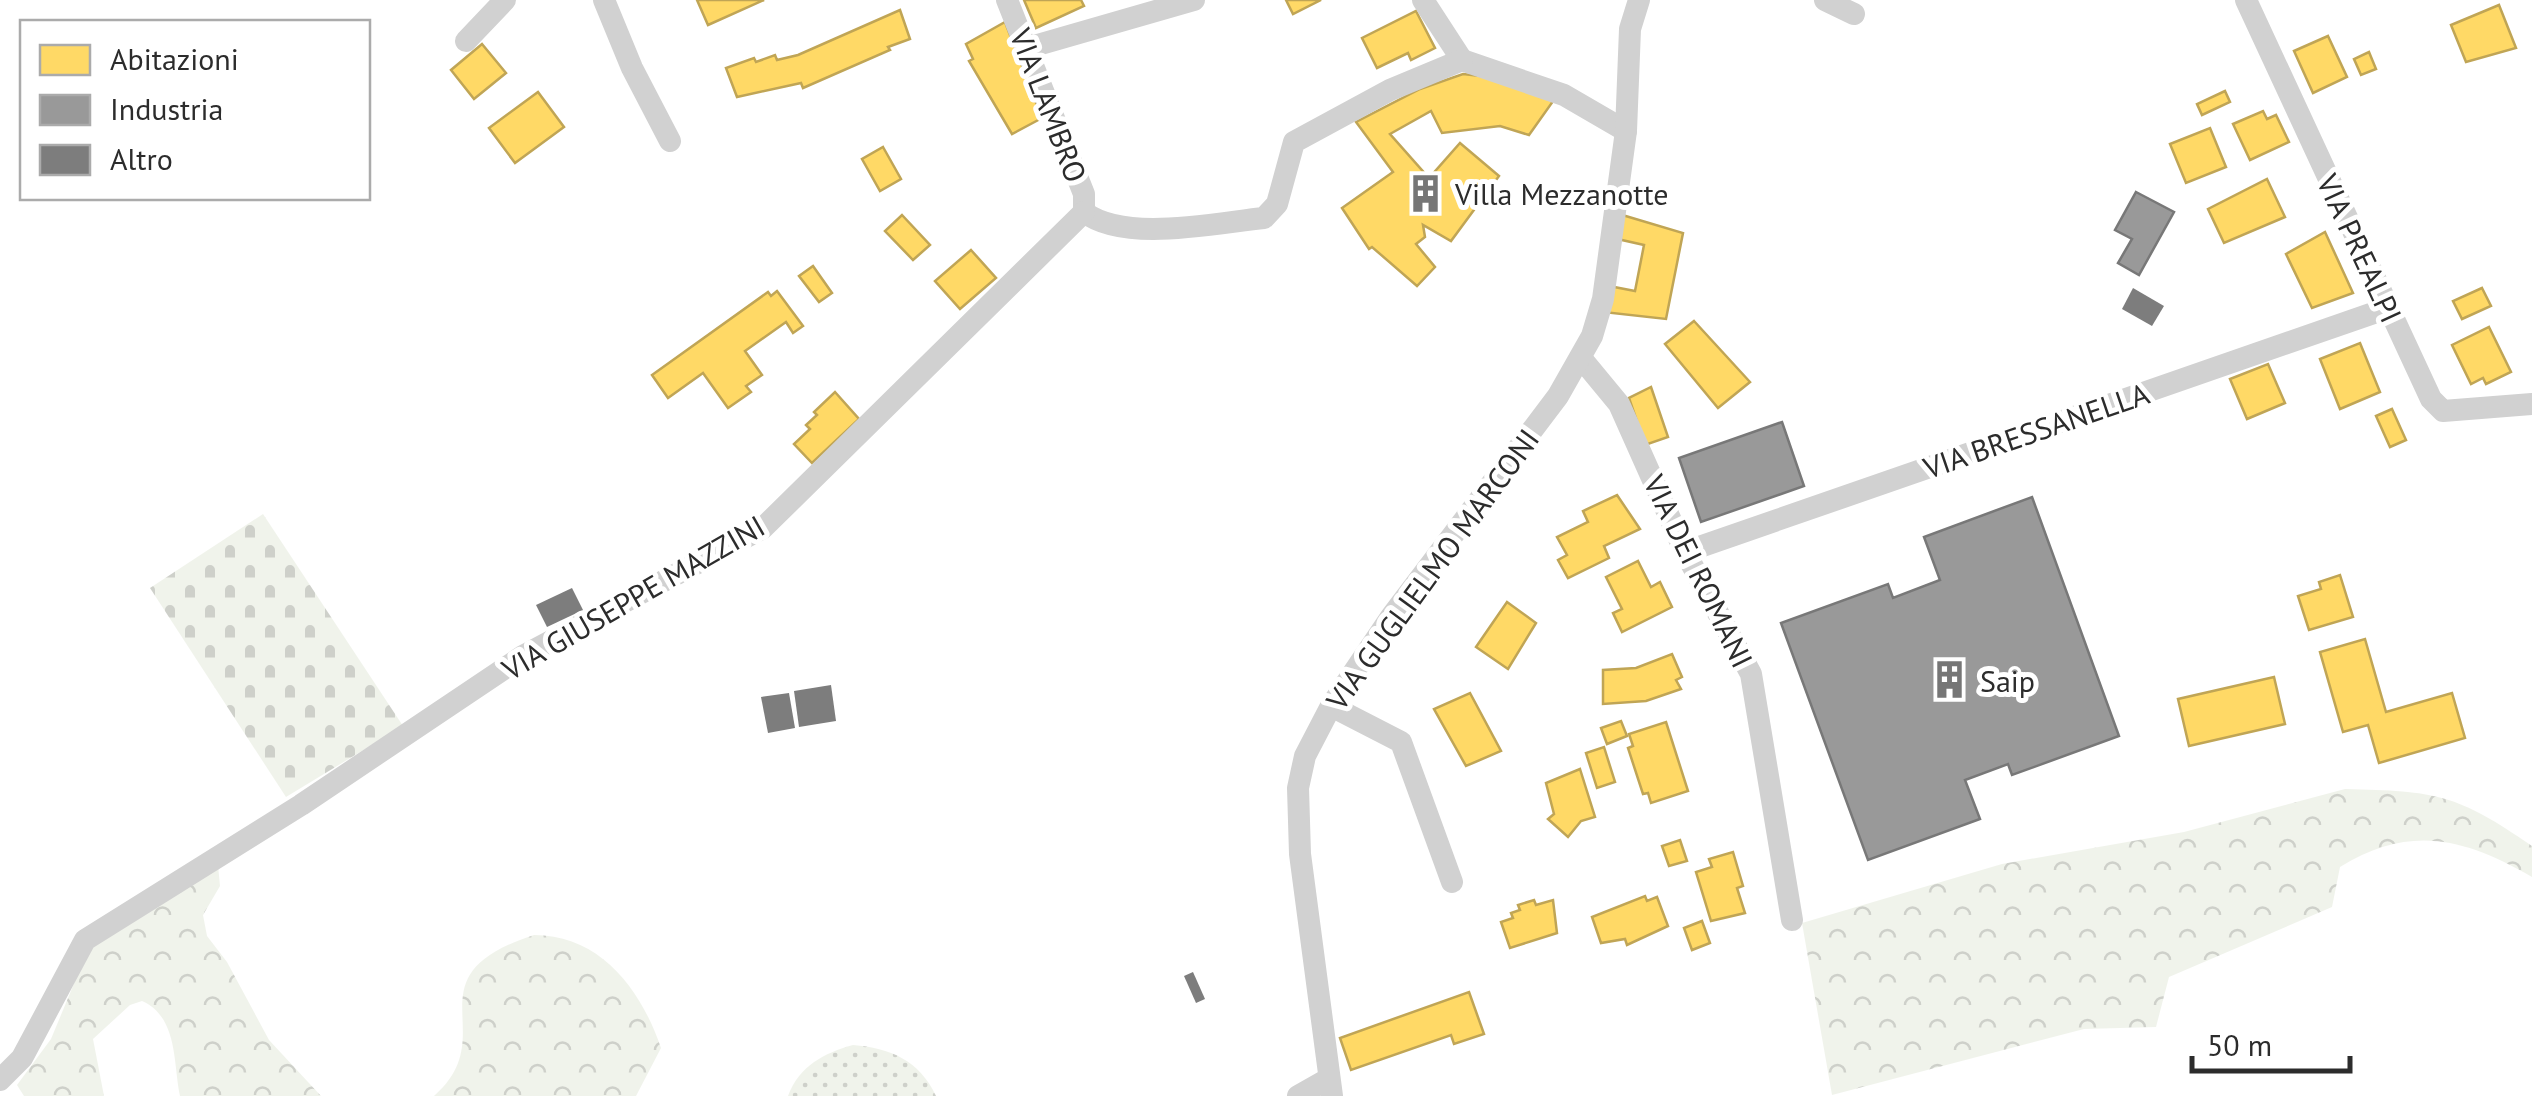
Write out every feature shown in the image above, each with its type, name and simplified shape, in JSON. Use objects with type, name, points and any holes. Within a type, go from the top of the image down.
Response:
[{"type":"street","points":[[466,41],[504,0]]},
{"type":"street","points":[[604,0],[632,68],[670,141]]},
{"type":"street","name":"VIA LAMBRO","points":[[1007,0],[1028,48],[1045,105],[1084,194],[1084,212]]},
{"type":"street","points":[[1028,48],[1194,0]]},
{"type":"street","points":[[1423,0],[1462,60],[1564,95],[1626,131]]},
{"type":"street","name":"VIA GUGLIELMO MARCONI","points":[[1330,1087],[1300,854],[1298,788],[1306,756],[1331,706],[1581,358],[1603,299],[1626,131],[1630,29],[1639,0]]},
{"type":"street","points":[[1825,0],[1854,14]]},
{"type":"street","name":"VIA PREALPI","points":[[2246,0],[2430,399],[2443,411],[2532,404]]},
{"type":"street","points":[[1084,212],[1112,227],[1128,228],[1264,218],[1277,204],[1294,142],[1374,98],[1462,60]]},
{"type":"street","name":"VIA GIUSEPPE MAZZINI","points":[[0,1080],[22,1058],[85,940],[301,804],[523,656],[762,528],[1084,212]]},
{"type":"street","name":"VIA BRESSANELLA","points":[[1685,552],[2388,308]]},
{"type":"street","name":"VIA DEI ROMANI","points":[[1581,358],[1619,404],[1685,552],[1752,674],[1792,920]]},
{"type":"street","points":[[1331,706],[1401,742],[1452,882]]},
{"type":"street","points":[[1298,1096],[1330,1087]]},
{"type":"green space","points":[[263,514],[403,726],[286,797],[150,588]]},
{"type":"green space","points":[[2345,789],[2424,794],[2484,815],[2532,846],[2532,877],[2460,845],[2414,841],[2390,845],[2340,867],[2332,907],[2169,977],[2156,1027],[2084,1029],[1832,1095],[1802,923],[2002,864],[2184,832]]},
{"type":"green space","points":[[218,865],[220,886],[203,915],[207,936],[227,962],[269,1040],[321,1096],[180,1096],[168,1029],[154,1008],[142,1001],[130,1005],[93,1039],[104,1096],[24,1096],[17,1085],[51,1039],[90,945]]},
{"type":"green space","points":[[534,935],[558,937],[598,955],[615,969],[642,1005],[661,1048],[636,1096],[434,1096],[453,1073],[461,1051],[464,988],[474,969],[496,951]]},
{"type":"green space","points":[[853,1045],[902,1058],[921,1073],[936,1096],[788,1096],[799,1076],[814,1062]]},
{"type":"building: Abitazioni","points":[[697,0],[764,0],[708,25]]},
{"type":"building: Abitazioni","points":[[1024,0],[1081,0],[1084,6],[1036,28]]},
{"type":"building: Abitazioni","points":[[1286,0],[1321,0],[1293,14]]},
{"type":"building: Abitazioni","points":[[2499,5],[2516,48],[2466,62],[2451,25]]},
{"type":"building: Abitazioni","points":[[900,10],[910,39],[888,47],[890,50],[803,88],[801,83],[737,97],[726,68],[754,58],[756,62],[775,55],[777,60],[798,55]]},
{"type":"building: Abitazioni","points":[[1416,11],[1435,48],[1411,60],[1408,53],[1377,68],[1362,38]]},
{"type":"building: Abitazioni","points":[[1005,22],[1042,118],[1012,134],[969,61],[973,59],[966,44]]},
{"type":"building: Abitazioni","points":[[2328,36],[2347,77],[2313,93],[2294,51]]},
{"type":"building: Abitazioni","points":[[482,44],[506,73],[474,99],[451,70]]},
{"type":"building: Abitazioni","points":[[2369,52],[2376,69],[2361,75],[2354,59]]},
{"type":"building: Abitazioni","name":"Villa Mezzanotte","points":[[1463,74],[1498,78],[1556,97],[1529,135],[1500,126],[1442,133],[1431,111],[1390,134],[1429,178],[1460,143],[1499,176],[1451,241],[1423,225],[1425,237],[1416,244],[1435,267],[1417,286],[1372,247],[1369,249],[1342,208],[1393,172],[1356,122],[1420,89]]},
{"type":"building: Abitazioni","points":[[2225,91],[2230,102],[2202,115],[2197,104]]},
{"type":"building: Abitazioni","points":[[538,92],[564,127],[515,163],[489,128]]},
{"type":"building: Abitazioni","points":[[2263,111],[2267,119],[2276,115],[2289,142],[2250,160],[2233,124]]},
{"type":"building: Abitazioni","points":[[2210,128],[2226,167],[2186,183],[2170,144]]},
{"type":"building: Abitazioni","points":[[883,147],[901,179],[880,191],[862,159]]},
{"type":"building: Abitazioni","points":[[2267,179],[2285,217],[2224,243],[2208,209]]},
{"type":"building: Abitazioni","points":[[1619,214],[1683,233],[1666,319],[1603,312],[1609,286],[1635,291],[1644,245],[1613,238]]},
{"type":"building: Abitazioni","points":[[902,215],[930,245],[913,260],[885,231]]},
{"type":"building: Abitazioni","points":[[2325,232],[2353,293],[2312,308],[2286,254]]},
{"type":"building: Abitazioni","points":[[971,250],[996,278],[960,309],[935,281]]},
{"type":"building: Abitazioni","points":[[813,266],[832,293],[819,302],[799,276]]},
{"type":"building: Abitazioni","points":[[2482,288],[2491,306],[2462,319],[2453,301]]},
{"type":"building: Abitazioni","points":[[777,291],[803,326],[793,333],[786,322],[745,351],[762,375],[746,386],[751,392],[728,408],[703,373],[668,398],[652,375],[768,292],[771,296]]},
{"type":"building: Abitazioni","points":[[1694,321],[1750,382],[1718,408],[1665,344]]},
{"type":"building: Abitazioni","points":[[2489,327],[2511,372],[2486,384],[2483,378],[2471,384],[2452,345]]},
{"type":"building: Abitazioni","points":[[2360,343],[2380,392],[2340,409],[2320,359]]},
{"type":"building: Abitazioni","points":[[2268,364],[2285,403],[2247,419],[2230,379]]},
{"type":"building: Abitazioni","points":[[1651,387],[1668,437],[1645,445],[1629,398]]},
{"type":"building: Abitazioni","points":[[835,392],[859,419],[812,463],[794,444],[810,429],[806,425],[817,415],[814,412]]},
{"type":"building: Abitazioni","points":[[2392,409],[2406,440],[2390,447],[2376,416]]},
{"type":"building: Abitazioni","points":[[1617,495],[1640,529],[1604,546],[1609,558],[1568,578],[1558,560],[1567,555],[1557,537],[1588,522],[1583,511]]},
{"type":"building: Abitazioni","points":[[1638,561],[1651,587],[1660,582],[1672,607],[1622,632],[1613,613],[1622,609],[1606,577]]},
{"type":"building: Abitazioni","points":[[2340,575],[2353,617],[2309,630],[2298,596],[2321,589],[2319,582]]},
{"type":"building: Abitazioni","points":[[1507,602],[1536,623],[1508,669],[1476,647]]},
{"type":"building: Abitazioni","points":[[2365,639],[2386,712],[2452,693],[2465,738],[2379,763],[2368,725],[2343,732],[2320,652]]},
{"type":"building: Abitazioni","points":[[1672,654],[1682,677],[1676,680],[1681,689],[1646,701],[1603,704],[1603,670],[1636,668]]},
{"type":"building: Abitazioni","points":[[2274,677],[2285,724],[2189,746],[2178,699]]},
{"type":"building: Abitazioni","points":[[1470,693],[1501,751],[1466,766],[1434,709]]},
{"type":"building: Abitazioni","points":[[1621,721],[1627,736],[1607,744],[1601,728]]},
{"type":"building: Abitazioni","points":[[1666,722],[1688,791],[1651,803],[1648,793],[1643,794],[1628,748],[1633,746],[1629,734]]},
{"type":"building: Abitazioni","points":[[1604,747],[1615,782],[1597,788],[1586,753]]},
{"type":"building: Abitazioni","points":[[1580,769],[1595,817],[1581,821],[1568,837],[1548,819],[1554,814],[1546,783]]},
{"type":"building: Abitazioni","points":[[1680,840],[1687,861],[1669,866],[1662,846]]},
{"type":"building: Abitazioni","points":[[1733,852],[1743,886],[1737,888],[1745,913],[1711,921],[1696,872],[1712,867],[1709,859]]},
{"type":"building: Abitazioni","points":[[1645,896],[1647,901],[1657,897],[1668,926],[1627,945],[1625,939],[1601,943],[1592,917]]},
{"type":"building: Abitazioni","points":[[1534,900],[1536,905],[1553,900],[1557,933],[1510,948],[1501,922],[1513,918],[1511,913],[1520,910],[1518,905]]},
{"type":"building: Abitazioni","points":[[1702,921],[1710,943],[1692,950],[1684,928]]},
{"type":"building: Abitazioni","points":[[1469,992],[1484,1034],[1454,1044],[1451,1035],[1351,1070],[1340,1038]]},
{"type":"building: Industria","points":[[2136,192],[2174,212],[2139,275],[2118,263],[2132,239],[2115,230]]},
{"type":"building: Industria","points":[[1782,422],[1804,486],[1701,522],[1679,458]]},
{"type":"building: Industria","name":"Saip","points":[[2032,497],[2119,736],[2012,775],[2008,764],[1965,780],[1980,819],[1868,860],[1781,623],[1888,584],[1893,598],[1940,580],[1924,537]]},
{"type":"building: Altro","points":[[2133,288],[2164,306],[2152,326],[2122,309]]},
{"type":"building: Altro","points":[[572,588],[583,610],[547,627],[536,605]]},
{"type":"building: Altro","points":[[831,685],[836,721],[799,727],[794,691]]},
{"type":"building: Altro","points":[[789,693],[795,728],[768,733],[761,697]]},
{"type":"building: Altro","points":[[1193,972],[1205,999],[1196,1003],[1184,976]]},
{"type":"place","name":"Villa Mezzanotte","points":[[1425,193]]},
{"type":"place","name":"Saip","points":[[1950,680]]}]
